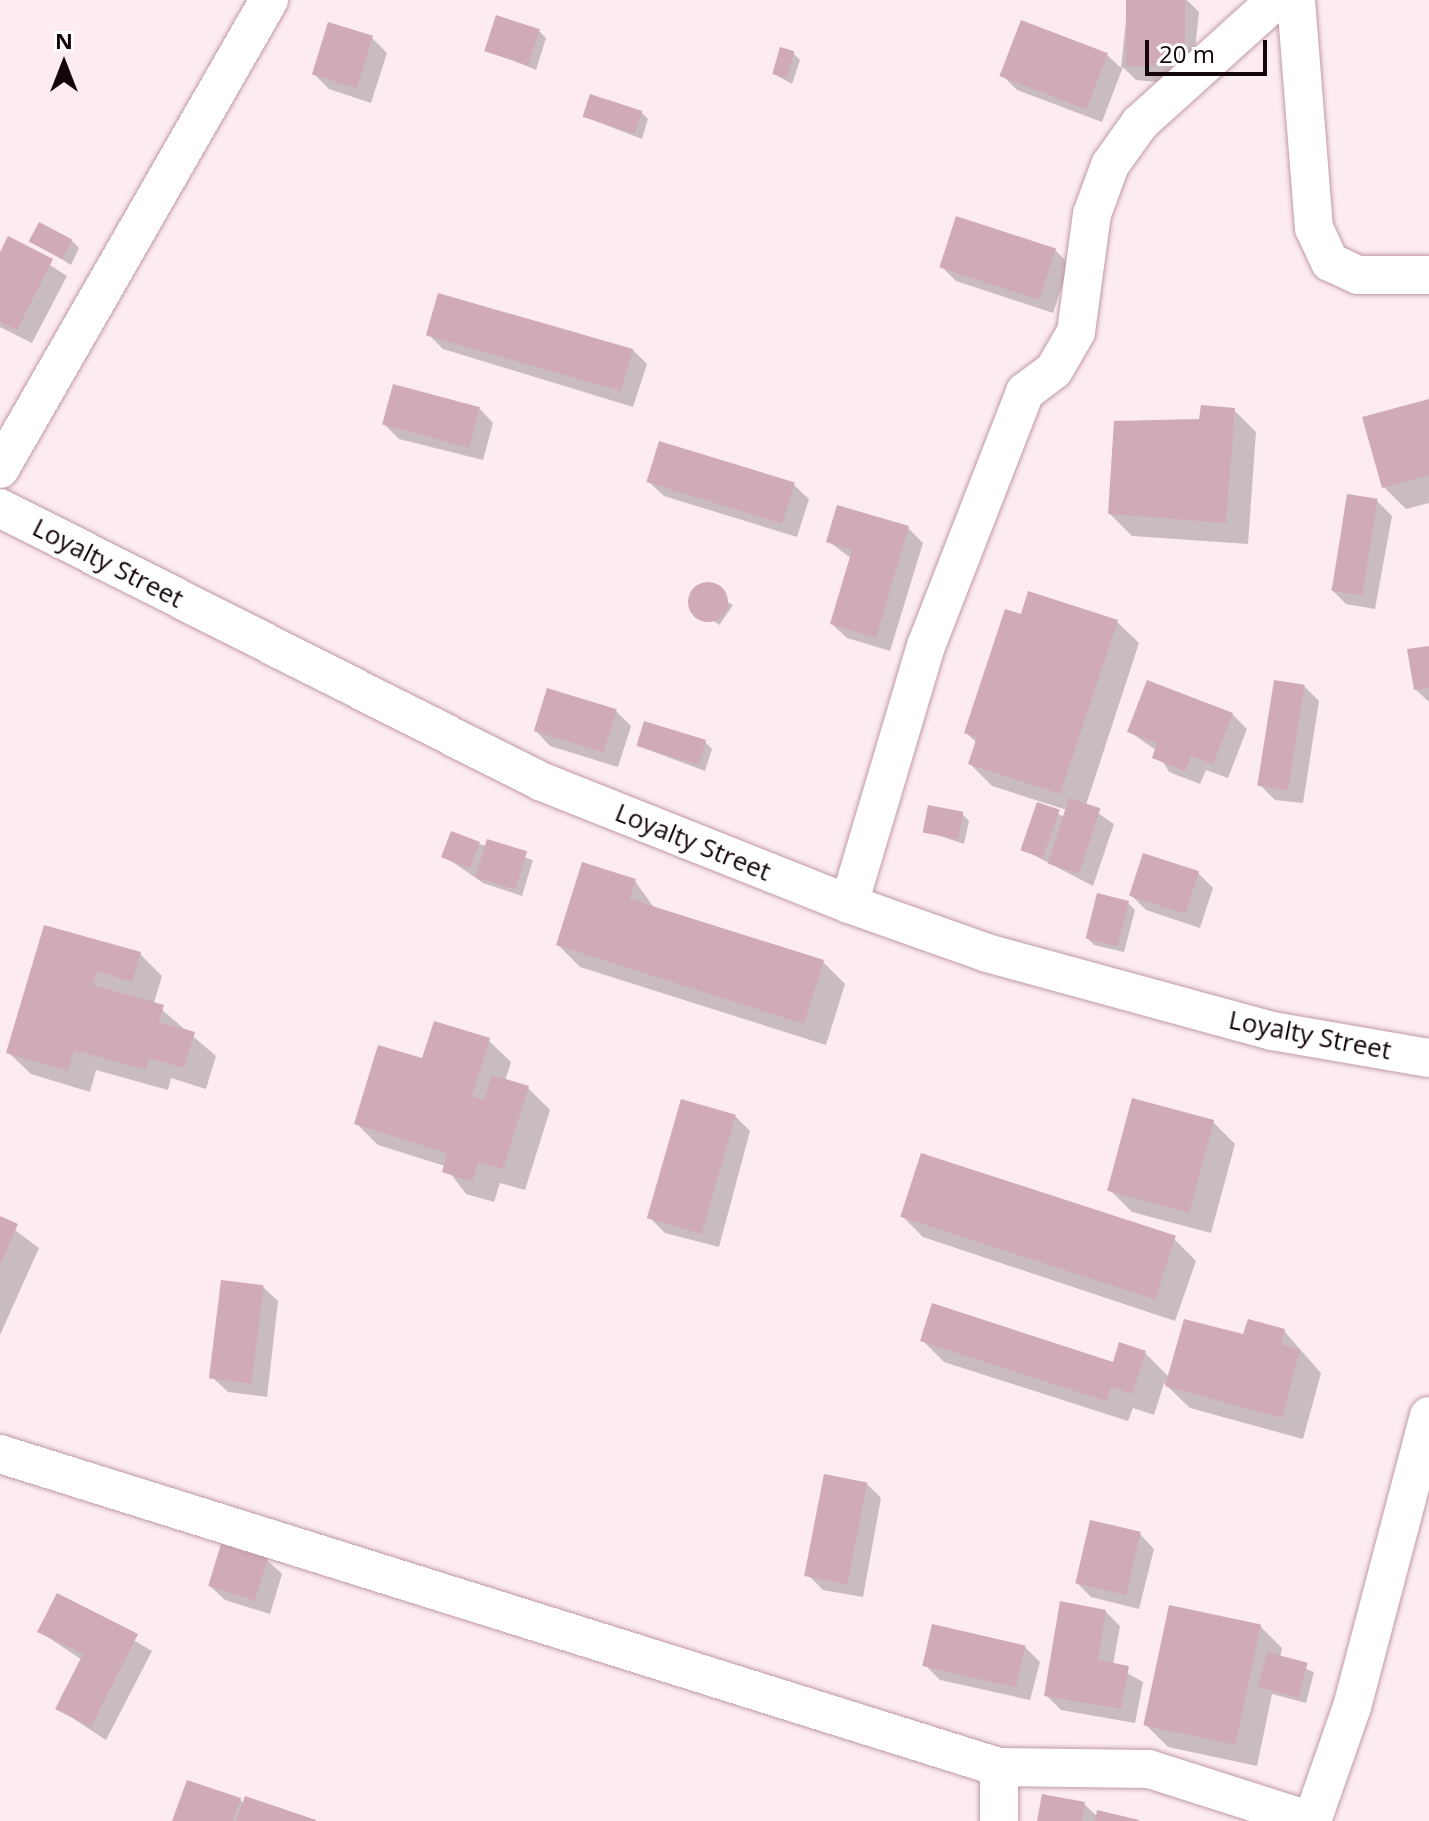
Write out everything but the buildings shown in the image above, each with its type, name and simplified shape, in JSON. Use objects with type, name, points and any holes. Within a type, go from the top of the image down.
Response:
[{"type":"street","points":[[0,469],[269,0]]},
{"type":"street","points":[[849,904],[926,646],[1025,392],[1054,370],[1076,332],[1092,214],[1110,165],[1140,123],[1276,0]]},
{"type":"street","points":[[1296,0],[1314,228],[1330,262],[1358,275],[1429,275]]},
{"type":"street","name":"Loyalty Street","points":[[0,508],[540,781],[849,904],[987,953],[1272,1031],[1429,1058]]},
{"type":"street","points":[[0,1454],[999,1767],[1149,1769],[1312,1821],[1352,1707],[1429,1416]]},
{"type":"street","points":[[999,1767],[999,1821]]}]
